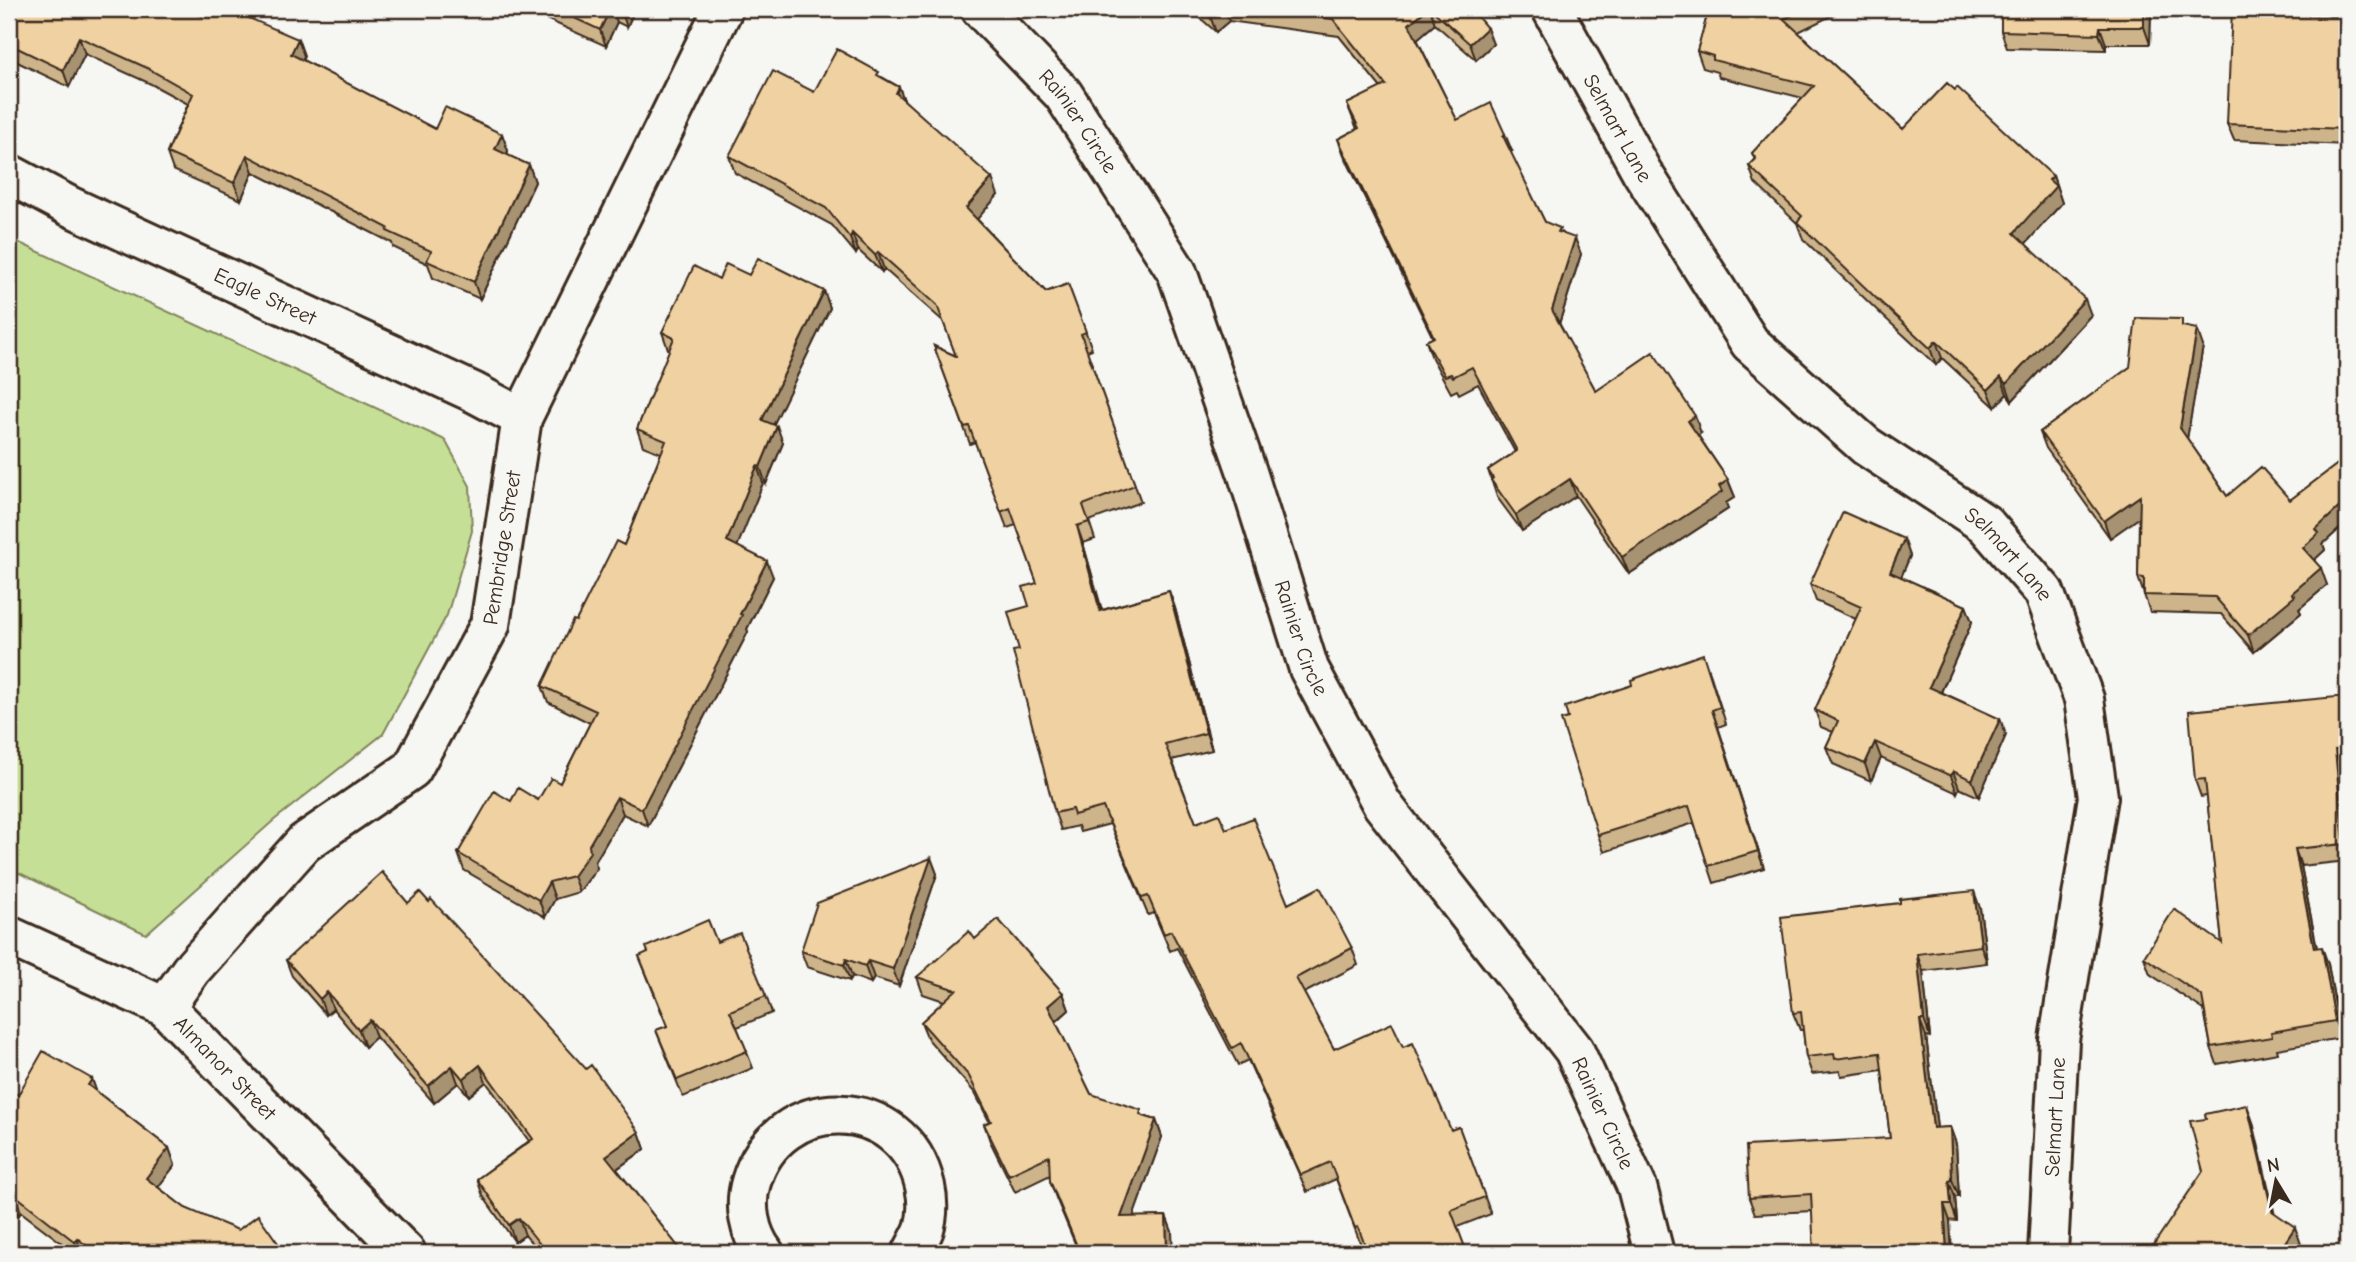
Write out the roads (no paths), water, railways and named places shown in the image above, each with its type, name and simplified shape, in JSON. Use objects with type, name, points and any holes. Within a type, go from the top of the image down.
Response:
[{"type":"street","name":"Pembridge Street","points":[[165,1007],[191,970],[304,843],[412,769],[490,625],[522,418],[723,9]]},
{"type":"street","name":"Rainier Circle","points":[[981,9],[1063,94],[1177,272],[1247,472],[1309,669],[1382,804],[1574,1050],[1637,1187],[1654,1253]]},
{"type":"street","name":"Selmart Lane","points":[[1552,9],[1642,172],[1750,343],[1866,446],[1986,524],[2044,592],[2084,699],[2098,797],[2059,1040],[2048,1253]]},
{"type":"street","name":"Eagle Street","points":[[9,174],[69,206],[473,392],[522,418]]},
{"type":"street","name":"Almanor Street","points":[[9,936],[165,1007],[406,1253]]},
{"type":"street","points":[[764,1253],[750,1223],[748,1193],[756,1165],[773,1140],[797,1123],[826,1114],[855,1115],[883,1126],[906,1144],[921,1169],[928,1198],[924,1227],[912,1253]]}]
